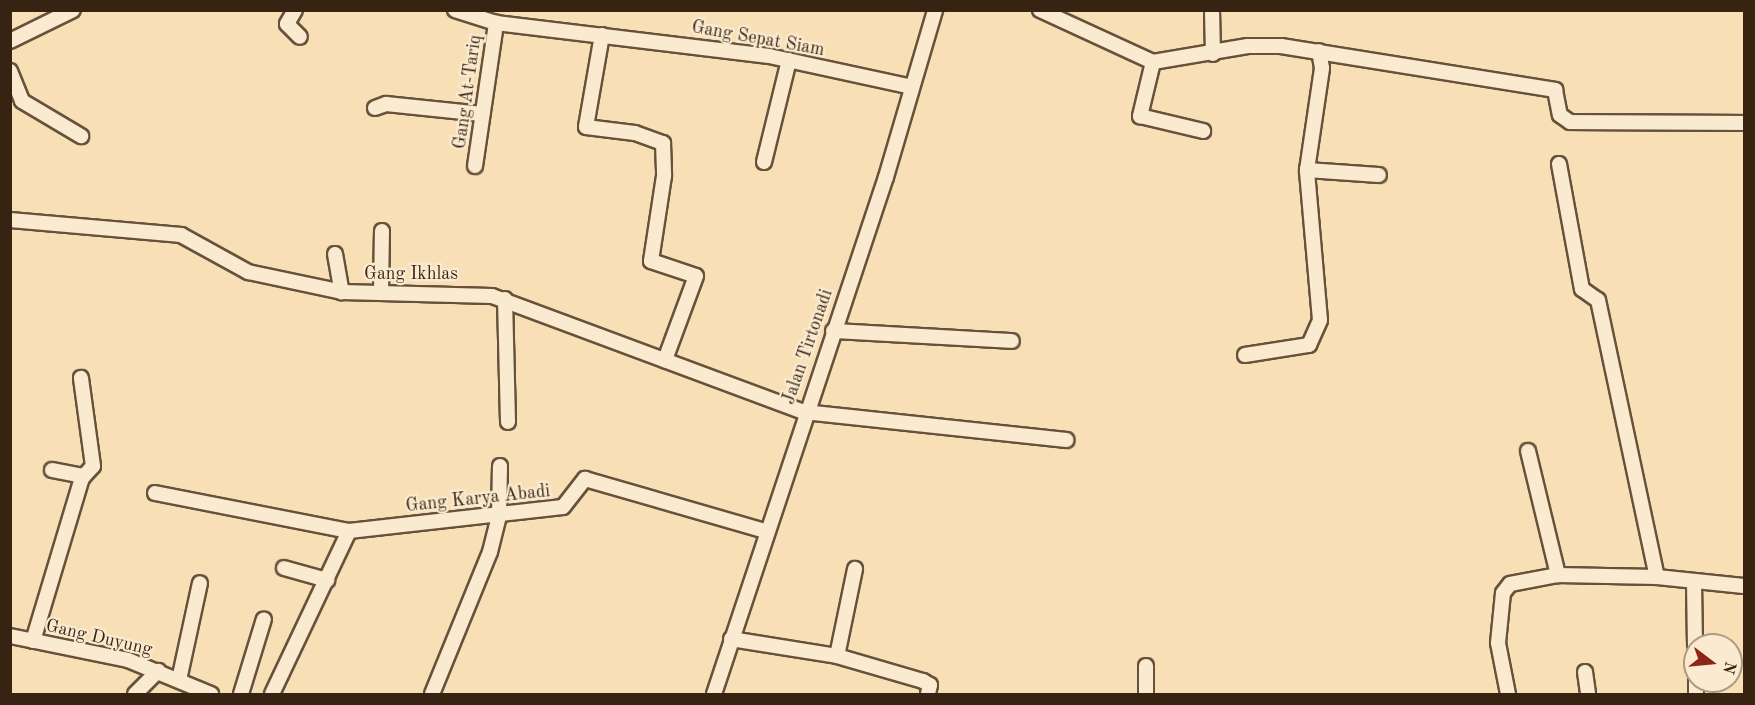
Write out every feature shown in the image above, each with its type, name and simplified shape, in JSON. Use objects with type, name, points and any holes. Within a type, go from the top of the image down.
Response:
[{"type":"street","points":[[10,41],[73,10]]},
{"type":"street","points":[[296,10],[287,24],[300,37]]},
{"type":"street","name":"Jalan Tirtonadi","points":[[714,694],[935,10]]},
{"type":"street","points":[[1040,10],[1154,62],[1214,54],[1248,46],[1319,51],[1555,90],[1560,115],[1570,122],[1744,123]]},
{"type":"street","points":[[1212,10],[1214,54]]},
{"type":"street","name":"Gang Sepat Siam","points":[[458,11],[495,22],[789,60],[912,87]]},
{"type":"street","name":"Gang At-Tariq","points":[[475,166],[495,22]]},
{"type":"street","points":[[602,35],[586,127],[636,133],[663,143],[664,176],[651,261],[696,276],[664,360]]},
{"type":"street","points":[[1245,355],[1309,345],[1317,333],[1322,291],[1307,170],[1322,68],[1319,51]]},
{"type":"street","points":[[764,162],[789,60]]},
{"type":"street","points":[[1154,62],[1140,117],[1203,131]]},
{"type":"street","points":[[10,71],[22,101],[81,136]]},
{"type":"street","points":[[375,108],[398,105],[482,114]]},
{"type":"street","points":[[1559,164],[1582,289],[1598,300],[1657,577]]},
{"type":"street","points":[[1307,170],[1379,175]]},
{"type":"street","name":"Gang Ikhlas","points":[[10,220],[181,235],[248,272],[342,292],[458,291],[505,299],[804,412],[1067,440]]},
{"type":"street","points":[[381,292],[382,231]]},
{"type":"street","points":[[335,254],[342,292]]},
{"type":"street","points":[[505,299],[508,422]]},
{"type":"street","points":[[832,331],[1012,341]]},
{"type":"street","points":[[33,640],[83,476],[93,466],[81,378]]},
{"type":"street","points":[[1528,451],[1558,575]]},
{"type":"street","points":[[432,694],[499,517],[500,466]]},
{"type":"street","points":[[52,470],[83,476]]},
{"type":"street","name":"Gang Karya Abadi","points":[[155,493],[350,531],[499,517],[563,507],[585,479],[765,531]]},
{"type":"street","points":[[272,694],[350,531]]},
{"type":"street","points":[[284,568],[327,580]]},
{"type":"street","points":[[837,656],[855,569]]},
{"type":"street","points":[[1508,694],[1498,643],[1503,593],[1510,584],[1558,575],[1657,577],[1744,586]]},
{"type":"street","points":[[1694,582],[1695,633]]},
{"type":"street","points":[[179,680],[200,583]]},
{"type":"street","points":[[241,694],[264,619]]},
{"type":"street","name":"Gang Duyung","points":[[10,636],[158,671],[211,694]]},
{"type":"street","points":[[731,639],[837,656],[923,681],[930,685],[928,694]]},
{"type":"street","points":[[1146,666],[1146,694]]},
{"type":"street","points":[[135,694],[158,671]]},
{"type":"street","points":[[1586,672],[1588,694]]}]
